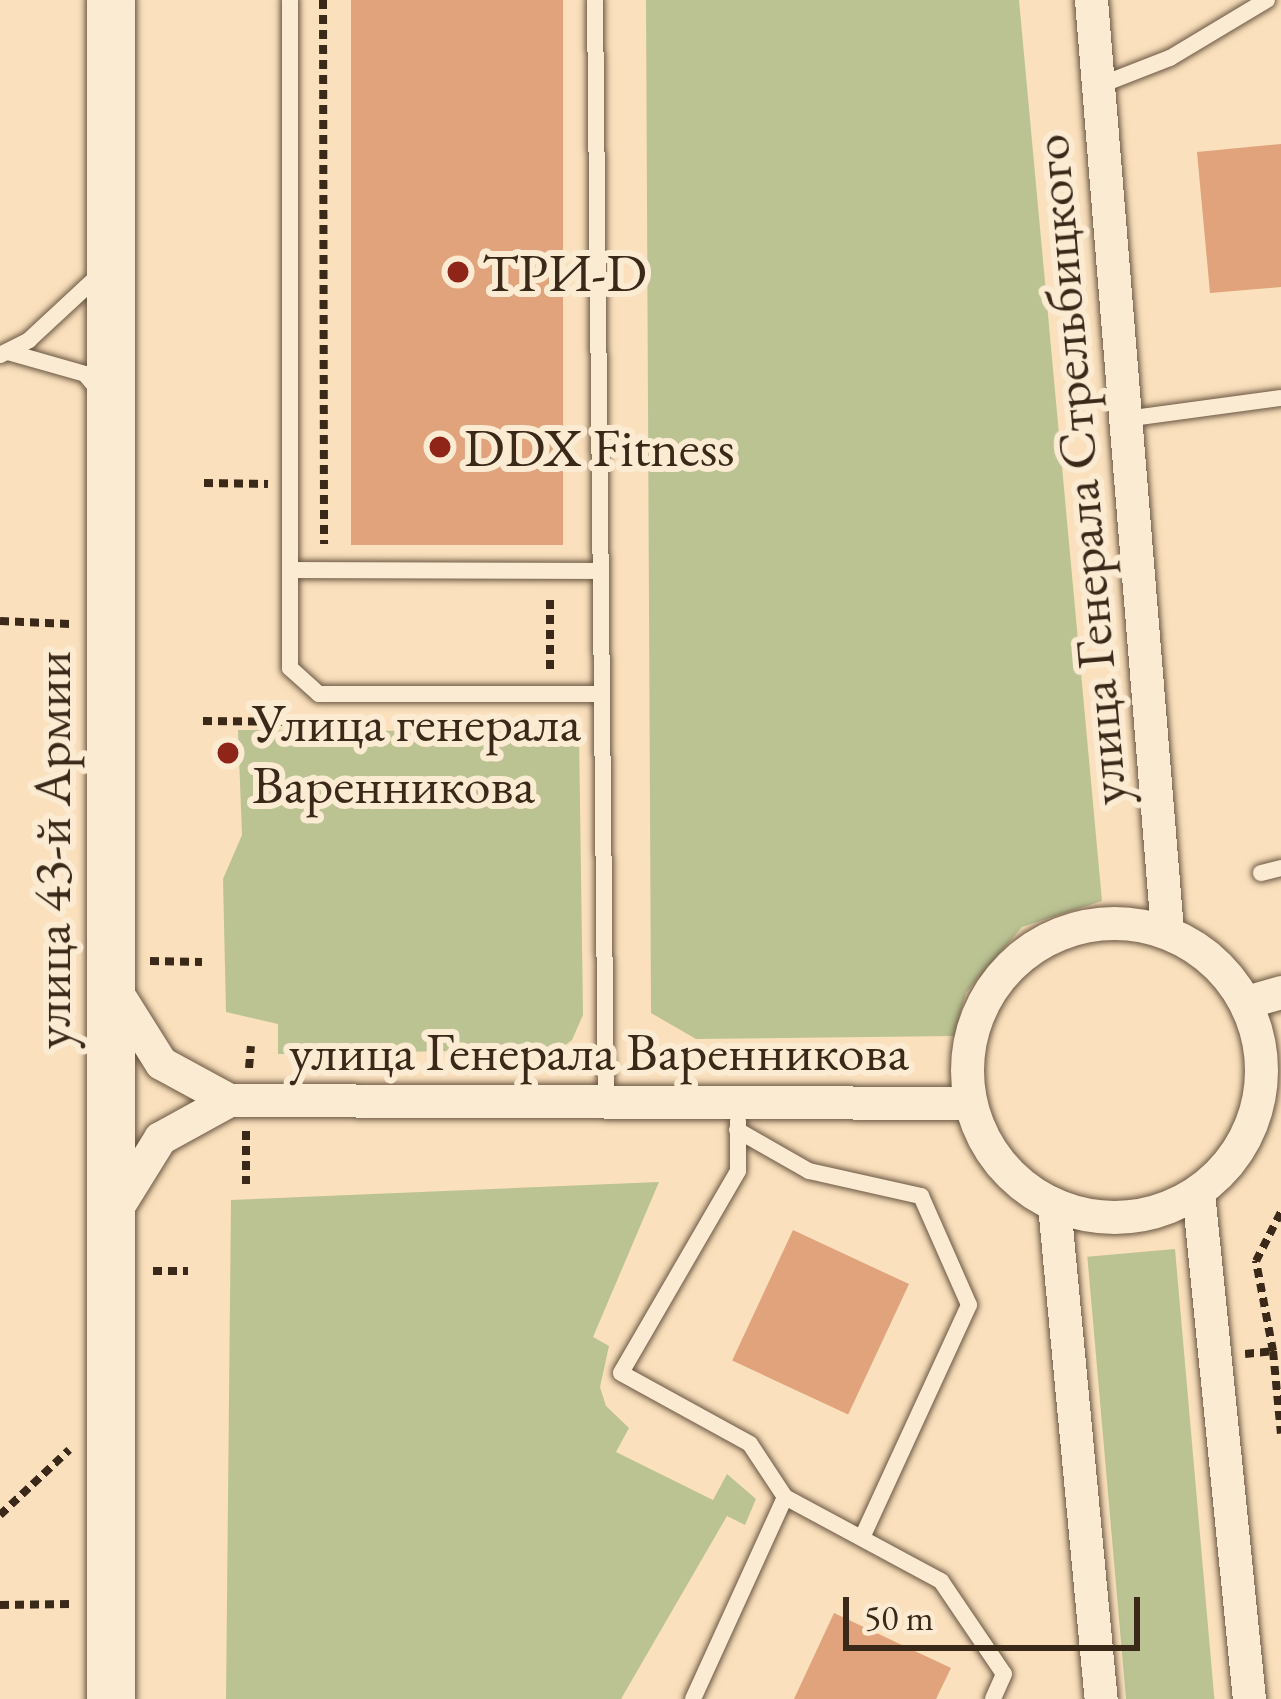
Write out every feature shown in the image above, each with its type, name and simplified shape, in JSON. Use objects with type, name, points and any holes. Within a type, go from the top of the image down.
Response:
[{"type":"main road","name":"улица 43-й Армии","points":[[111,0],[113,1696]]},
{"type":"street","name":"улица Генерала Стрельбицкого","points":[[1091,0],[1167,931]]},
{"type":"street","points":[[1122,921],[1167,931],[1199,948],[1246,1002],[1272,1067],[1233,1159],[1198,1192],[1130,1217],[1054,1205],[1016,1181],[986,1146],[969,1103],[966,1058],[976,1013],[1000,974],[1035,944],[1076,926],[1122,921]]},
{"type":"street","name":"улица Генерала Варенникова","points":[[111,982],[160,1063],[230,1100],[606,1102],[739,1116],[969,1103]]},
{"type":"street","points":[[1246,1002],[1281,992]]},
{"type":"street","name":"улица Генерала Варенникова","points":[[111,1217],[160,1138],[230,1100]]},
{"type":"street","points":[[1198,1192],[1249,1699]]},
{"type":"street","points":[[1054,1205],[1101,1699]]},
{"type":"lane","points":[[290,0],[290,668],[320,694],[602,694]]},
{"type":"lane","points":[[595,0],[606,1102]]},
{"type":"lane","points":[[1097,86],[1170,58],[1267,0]]},
{"type":"lane","points":[[3,354],[111,263]]},
{"type":"lane","points":[[3,354],[85,374],[111,404]]},
{"type":"lane","points":[[1125,419],[1281,398]]},
{"type":"lane","points":[[290,570],[601,571]]},
{"type":"lane","points":[[1262,873],[1281,868]]},
{"type":"lane","points":[[739,1116],[738,1171],[621,1373],[750,1444],[785,1496],[941,1581],[1004,1674],[993,1699]]},
{"type":"lane","points":[[739,1116],[809,1171],[921,1196],[969,1305],[862,1538]]},
{"type":"lane","points":[[692,1699],[785,1496]]},
{"type":"path","points":[[322,0],[323,569]]},
{"type":"path","points":[[204,483],[263,484]]},
{"type":"path","points":[[0,621],[85,625]]},
{"type":"path","points":[[319,722],[320,694]]},
{"type":"path","points":[[1281,1212],[1256,1261],[1273,1351],[1281,1434]]},
{"type":"path","points":[[1215,1358],[1273,1351]]},
{"type":"path","points":[[0,1516],[28,1481],[84,1438]]},
{"type":"path","points":[[0,1605],[83,1604]]},
{"type":"green space","points":[[646,0],[1019,0],[1102,901],[1022,927],[966,993],[954,1036],[696,1039],[651,1013]]},
{"type":"green space","points":[[238,730],[579,732],[583,1015],[572,1040],[560,1049],[278,1054],[278,1024],[226,1012],[223,879],[242,835]]},
{"type":"green space","points":[[659,1182],[593,1337],[609,1346],[600,1387],[606,1406],[629,1428],[616,1452],[713,1500],[727,1474],[756,1499],[745,1525],[727,1516],[621,1699],[226,1699],[231,1200]]},
{"type":"green space","points":[[1175,1249],[1214,1699],[1126,1699],[1087,1257]]},
{"type":"building","name":"ТРИ-D","points":[[351,0],[563,0],[563,545],[351,545]]},
{"type":"building","points":[[1281,144],[1281,287],[1210,293],[1197,152]]},
{"type":"building","points":[[793,1230],[909,1284],[848,1415],[732,1361]]},
{"type":"building","points":[[834,1613],[951,1668],[936,1699],[794,1699]]},
{"type":"place","name":"ТРИ-D","points":[[458,272]]},
{"type":"place","name":"DDX Fitness","points":[[440,447]]},
{"type":"place","name":"Улица генерала Варенникова","points":[[228,753]]}]
